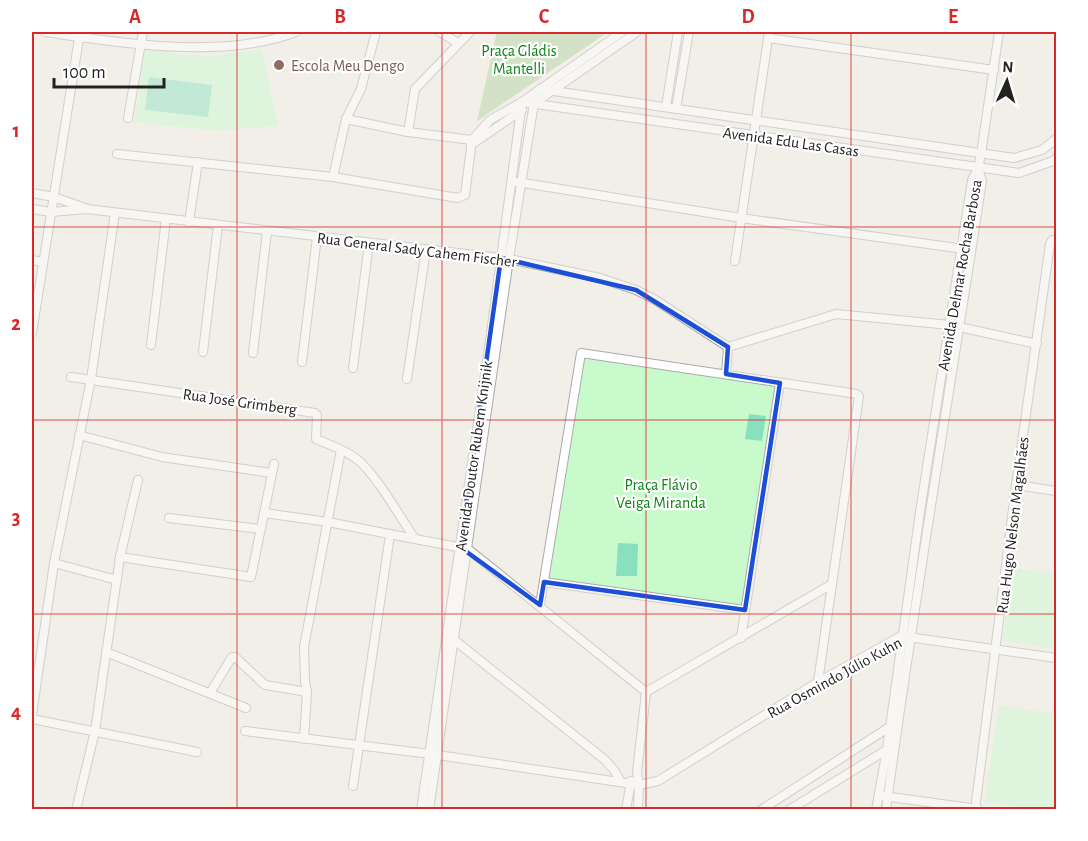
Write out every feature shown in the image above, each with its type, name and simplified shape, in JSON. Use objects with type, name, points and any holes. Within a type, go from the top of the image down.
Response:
[{"type":"street","points":[[45,32],[189,48],[239,46],[296,32]]},
{"type":"street","points":[[129,118],[143,32]]},
{"type":"street","points":[[333,177],[346,119],[361,89],[375,32]]},
{"type":"street","points":[[440,32],[458,43]]},
{"type":"street","points":[[408,132],[415,89],[470,32]]},
{"type":"street","points":[[117,154],[333,177],[462,197],[465,195],[472,142],[490,120],[522,102],[622,32]]},
{"type":"street","points":[[346,119],[472,142],[554,91],[637,32]]},
{"type":"street","points":[[666,107],[678,32]]},
{"type":"street","points":[[676,109],[689,32]]},
{"type":"street","points":[[978,169],[999,32]]},
{"type":"street","points":[[32,333],[79,34]]},
{"type":"street","points":[[735,261],[768,35],[994,70]]},
{"type":"street","name":"Avenida Edu Las Casas","points":[[540,89],[1014,158],[1042,150],[1056,139]]},
{"type":"street","name":"Avenida Edu Las Casas","points":[[522,102],[978,169],[1019,173],[1056,158]]},
{"type":"street","name":"Avenida Doutor Rubem Knijnik","points":[[421,810],[434,754],[454,640],[464,548],[516,182],[522,102]]},
{"type":"street","name":"Avenida Doutor Rubem Knijnik","points":[[516,182],[534,103]]},
{"type":"street","points":[[189,222],[198,162]]},
{"type":"street","name":"Avenida Delmar Rocha Barbosa","points":[[886,810],[900,719],[906,636],[950,325],[972,180],[978,169]]},
{"type":"street","name":"Avenida Delmar Rocha Barbosa","points":[[876,810],[961,326],[982,181],[978,169]]},
{"type":"street","points":[[516,182],[741,218],[971,250]]},
{"type":"street","points":[[32,193],[54,197],[87,209]]},
{"type":"street","points":[[32,209],[51,212],[87,209]]},
{"type":"street","name":"Rua General Sady Cahem Fischer","points":[[87,209],[505,259],[600,278],[636,290],[728,347]]},
{"type":"street","points":[[115,213],[91,379],[54,563],[32,717],[197,752]]},
{"type":"street","points":[[151,345],[166,219]]},
{"type":"street","points":[[203,352],[218,225]]},
{"type":"street","points":[[252,353],[267,231]]},
{"type":"street","points":[[302,362],[317,237]]},
{"type":"street","name":"Rua Hugo Nelson Magalhães","points":[[976,809],[1016,485],[1054,240]]},
{"type":"street","points":[[353,368],[369,243]]},
{"type":"street","points":[[407,379],[426,249]]},
{"type":"street","points":[[32,260],[43,262]]},
{"type":"street","points":[[726,374],[728,347],[836,314],[961,326],[1037,344]]},
{"type":"street","points":[[540,605],[581,353],[859,394],[818,682]]},
{"type":"street","name":"Rua José Grimberg","points":[[71,377],[313,412],[317,415],[316,439],[358,460],[371,474],[415,539]]},
{"type":"street","points":[[741,638],[780,383]]},
{"type":"street","points":[[79,435],[162,457],[271,473]]},
{"type":"street","points":[[304,739],[307,692],[304,647],[341,450]]},
{"type":"street","points":[[120,557],[251,577],[274,464]]},
{"type":"street","points":[[76,810],[95,731],[120,557],[138,480]]},
{"type":"street","points":[[1016,485],[1056,491]]},
{"type":"street","points":[[264,513],[328,522],[464,548],[540,605],[646,693]]},
{"type":"street","points":[[169,518],[260,530]]},
{"type":"street","points":[[353,786],[390,534]]},
{"type":"street","name":"Avenida Doutor Rubem Knijnik","points":[[429,810],[447,634],[464,548]]},
{"type":"street","points":[[54,563],[117,580]]},
{"type":"street","points":[[544,582],[745,610]]},
{"type":"street","points":[[646,693],[832,584]]},
{"type":"street","points":[[447,634],[604,759],[625,783],[626,810]]},
{"type":"street","name":"Rua Osmindo Júlio Kuhn","points":[[245,731],[434,754],[639,785],[658,781],[818,682],[906,636],[1056,658]]},
{"type":"street","points":[[106,652],[246,708]]},
{"type":"street","points":[[210,693],[232,657],[235,657],[265,685],[307,692]]},
{"type":"street","points":[[638,810],[637,772],[646,693]]},
{"type":"street","points":[[760,810],[900,719]]},
{"type":"street","points":[[789,810],[896,743]]},
{"type":"street","points":[[826,768],[835,781]]},
{"type":"street","points":[[625,783],[637,772]]},
{"type":"street","points":[[878,795],[976,809]]},
{"type":"highlighted area","points":[[501,258],[636,290],[728,347],[726,374],[780,383],[745,610],[544,582],[540,605],[460,547]]},
{"type":"green space","name":"Praça Gládis Mantelli","points":[[497,32],[608,32],[477,121]]},
{"type":"green space","points":[[262,49],[278,126],[219,131],[134,122],[146,50],[207,57]]},
{"type":"green space","points":[[149,77],[212,85],[208,117],[145,110]]},
{"type":"green space","name":"Praça Flávio Veiga Miranda","points":[[585,359],[775,386],[741,606],[549,578]]},
{"type":"green space","points":[[749,414],[766,416],[762,441],[745,439]]},
{"type":"green space","points":[[618,543],[638,544],[637,576],[616,576]]},
{"type":"green space","points":[[1013,568],[1056,574],[1056,649],[1002,641]]},
{"type":"green space","points":[[999,705],[1056,714],[1056,809],[1034,809],[984,802]]},
{"type":"place","name":"Escola Meu Dengo","points":[[279,65]]}]
